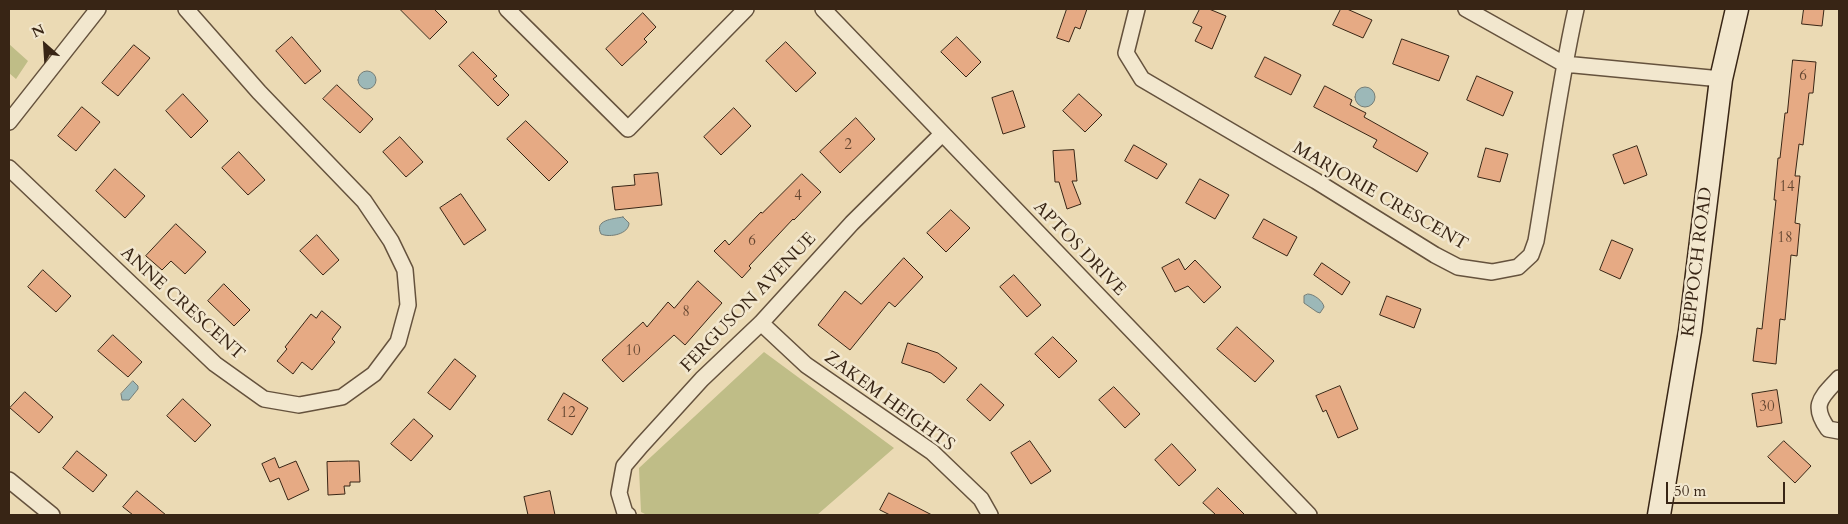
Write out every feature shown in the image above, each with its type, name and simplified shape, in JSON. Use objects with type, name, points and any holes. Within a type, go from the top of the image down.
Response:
[{"type":"street","points":[[9,122],[98,9]]},
{"type":"street","name":"ANNE CRESCENT","points":[[9,168],[215,364],[264,399],[299,405],[342,397],[374,374],[398,342],[408,305],[405,270],[391,240],[364,201],[259,92],[186,9]]},
{"type":"street","points":[[507,9],[628,129],[746,9]]},
{"type":"street","name":"APTOS DRIVE","points":[[823,9],[1309,515]]},
{"type":"street","name":"MARJORIE CRESCENT","points":[[1137,9],[1126,54],[1142,79],[1316,181],[1435,255],[1458,267],[1492,272],[1518,267],[1531,255],[1536,241],[1564,64],[1576,9]]},
{"type":"street","points":[[1466,9],[1564,64],[1721,79]]},
{"type":"street","name":"KEPPOCH ROAD","points":[[1659,515],[1690,331],[1721,79],[1736,9]]},
{"type":"street","name":"FERGUSON AVENUE","points":[[628,515],[625,513],[618,493],[624,466],[702,379],[761,323],[852,223],[942,134]]},
{"type":"street","name":"ZAKEM HEIGHTS","points":[[761,323],[806,365],[932,452],[981,499],[990,515]]},
{"type":"street","points":[[1839,378],[1820,397],[1819,407],[1821,419],[1828,429],[1839,431]]},
{"type":"street","points":[[9,480],[52,515]]},
{"type":"shaded area","points":[[9,44],[28,61],[16,79],[9,73]]},
{"type":"shaded area","points":[[764,352],[894,448],[817,515],[647,515],[641,512],[639,468]]},
{"type":"water","points":[[367,71],[375,76],[376,80],[371,88],[367,89],[359,84],[358,80],[363,72]]},
{"type":"water","points":[[1365,87],[1372,90],[1375,97],[1372,104],[1365,107],[1358,104],[1355,97],[1358,90]]},
{"type":"water","points":[[623,217],[629,223],[626,230],[614,235],[601,234],[599,229],[602,223]]},
{"type":"water","points":[[1308,294],[1322,302],[1324,307],[1320,313],[1304,303],[1304,296]]},
{"type":"water","points":[[133,381],[138,386],[138,389],[129,400],[122,400],[121,394]]},
{"type":"building","points":[[400,9],[434,9],[447,22],[430,39]]},
{"type":"building","points":[[1067,9],[1087,9],[1080,29],[1075,27],[1069,42],[1057,38]]},
{"type":"building","points":[[1200,9],[1209,9],[1226,16],[1212,49],[1195,41],[1202,27],[1193,23]]},
{"type":"building","points":[[1341,9],[1347,9],[1372,20],[1363,38],[1333,25]]},
{"type":"building","points":[[1804,9],[1824,9],[1822,26],[1802,24]]},
{"type":"building","points":[[643,13],[656,27],[644,39],[647,42],[622,66],[606,49]]},
{"type":"building","points":[[292,37],[321,71],[305,84],[276,51]]},
{"type":"building","points":[[957,37],[981,62],[966,77],[941,52]]},
{"type":"building","points":[[1402,39],[1449,56],[1439,81],[1393,64]]},
{"type":"building","points":[[786,42],[816,73],[796,92],[766,61]]},
{"type":"building","points":[[134,45],[150,58],[118,96],[102,83]]},
{"type":"building","points":[[473,52],[497,76],[493,79],[509,95],[498,106],[459,66]]},
{"type":"building","points":[[1265,57],[1301,75],[1291,95],[1255,77]]},
{"type":"building","points":[[1793,60],[1816,62],[1813,93],[1809,93],[1803,145],[1799,144],[1795,176],[1800,176],[1795,223],[1800,224],[1797,256],[1791,255],[1785,320],[1780,319],[1776,364],[1753,361],[1757,328],[1762,329],[1776,200],[1774,200],[1778,158],[1780,158],[1785,113],[1787,113]]},
{"type":"building","points":[[1477,76],[1513,92],[1503,116],[1467,100]]},
{"type":"building","points":[[337,85],[373,119],[360,133],[323,99]]},
{"type":"building","points":[[1325,86],[1352,100],[1350,105],[1366,113],[1364,117],[1428,153],[1417,172],[1373,147],[1377,140],[1314,107]]},
{"type":"building","points":[[1013,91],[1025,127],[1003,134],[992,98]]},
{"type":"building","points":[[183,94],[208,121],[191,138],[166,111]]},
{"type":"building","points":[[1079,94],[1102,115],[1085,132],[1063,111]]},
{"type":"building","points":[[82,107],[100,122],[76,151],[58,136]]},
{"type":"building","points":[[734,108],[751,126],[721,155],[704,137]]},
{"type":"building","points":[[856,118],[875,139],[840,173],[820,152]]},
{"type":"building","points":[[526,121],[568,162],[549,181],[507,139]]},
{"type":"building","points":[[400,137],[423,162],[406,177],[383,152]]},
{"type":"building","points":[[1134,145],[1167,164],[1157,179],[1125,161]]},
{"type":"building","points":[[1637,146],[1647,175],[1624,184],[1613,155]]},
{"type":"building","points":[[1486,148],[1508,154],[1500,182],[1478,177]]},
{"type":"building","points":[[1074,150],[1077,181],[1072,181],[1081,204],[1067,209],[1059,182],[1055,182],[1053,151]]},
{"type":"building","points":[[239,152],[265,180],[248,195],[222,168]]},
{"type":"building","points":[[115,169],[145,196],[125,218],[96,191]]},
{"type":"building","points":[[658,173],[662,205],[615,210],[612,187],[635,185],[634,175]]},
{"type":"building","points":[[802,174],[821,192],[749,266],[751,268],[742,278],[714,251],[725,240],[729,245]]},
{"type":"building","points":[[1200,179],[1229,195],[1215,219],[1186,203]]},
{"type":"building","points":[[461,194],[486,230],[464,245],[440,208]]},
{"type":"building","points":[[951,210],[970,228],[946,252],[927,233]]},
{"type":"building","points":[[1264,219],[1297,237],[1287,256],[1253,238]]},
{"type":"building","points":[[176,224],[206,252],[185,274],[171,261],[162,270],[146,256]]},
{"type":"building","points":[[317,235],[339,260],[323,275],[300,251]]},
{"type":"building","points":[[1612,240],[1633,249],[1620,279],[1600,270]]},
{"type":"building","points":[[904,258],[923,277],[895,307],[889,302],[850,350],[818,325],[845,291],[861,304]]},
{"type":"building","points":[[1179,259],[1185,270],[1195,260],[1221,287],[1204,303],[1188,286],[1175,292],[1162,268]]},
{"type":"building","points":[[1322,263],[1350,282],[1342,295],[1314,275]]},
{"type":"building","points":[[43,270],[71,296],[56,312],[28,287]]},
{"type":"building","points":[[1014,275],[1041,305],[1027,317],[1000,287]]},
{"type":"building","points":[[698,281],[722,303],[685,345],[674,335],[623,382],[602,360],[643,322],[647,327],[668,302],[674,308]]},
{"type":"building","points":[[224,284],[250,310],[234,326],[208,301]]},
{"type":"building","points":[[1387,296],[1421,309],[1414,328],[1380,315]]},
{"type":"building","points":[[322,311],[341,327],[332,339],[335,342],[312,370],[302,362],[293,374],[277,361],[287,349],[285,347],[311,314],[316,318]]},
{"type":"building","points":[[1237,327],[1274,361],[1255,382],[1217,349]]},
{"type":"building","points":[[113,335],[142,362],[128,377],[98,351]]},
{"type":"building","points":[[1053,337],[1077,361],[1059,378],[1035,354]]},
{"type":"building","points":[[908,343],[938,353],[957,368],[944,383],[931,373],[902,363]]},
{"type":"building","points":[[455,359],[476,376],[450,410],[428,393]]},
{"type":"building","points":[[981,384],[1004,405],[990,421],[967,400]]},
{"type":"building","points":[[1340,386],[1358,429],[1338,438],[1326,410],[1323,412],[1316,396]]},
{"type":"building","points":[[1114,387],[1140,414],[1125,428],[1099,400]]},
{"type":"building","points":[[1777,390],[1782,423],[1757,427],[1752,394]]},
{"type":"building","points":[[25,392],[53,417],[39,433],[10,408]]},
{"type":"building","points":[[564,393],[588,408],[572,435],[548,420]]},
{"type":"building","points":[[183,399],[211,425],[195,442],[167,416]]},
{"type":"building","points":[[414,419],[433,436],[411,461],[391,444]]},
{"type":"building","points":[[1030,441],[1051,471],[1031,484],[1011,453]]},
{"type":"building","points":[[1784,441],[1811,466],[1795,483],[1768,457]]},
{"type":"building","points":[[1172,444],[1196,470],[1179,486],[1155,460]]},
{"type":"building","points":[[77,451],[107,475],[93,492],[63,468]]},
{"type":"building","points":[[275,458],[279,468],[296,461],[309,490],[288,500],[279,478],[270,482],[262,464]]},
{"type":"building","points":[[359,461],[360,482],[350,482],[350,486],[344,486],[345,494],[328,495],[327,462]]},
{"type":"building","points":[[1218,488],[1245,515],[1216,515],[1203,503]]},
{"type":"building","points":[[137,491],[166,515],[133,515],[123,507]]},
{"type":"building","points":[[550,491],[555,515],[528,515],[524,497]]},
{"type":"building","points":[[889,493],[932,515],[890,515],[880,510]]}]
